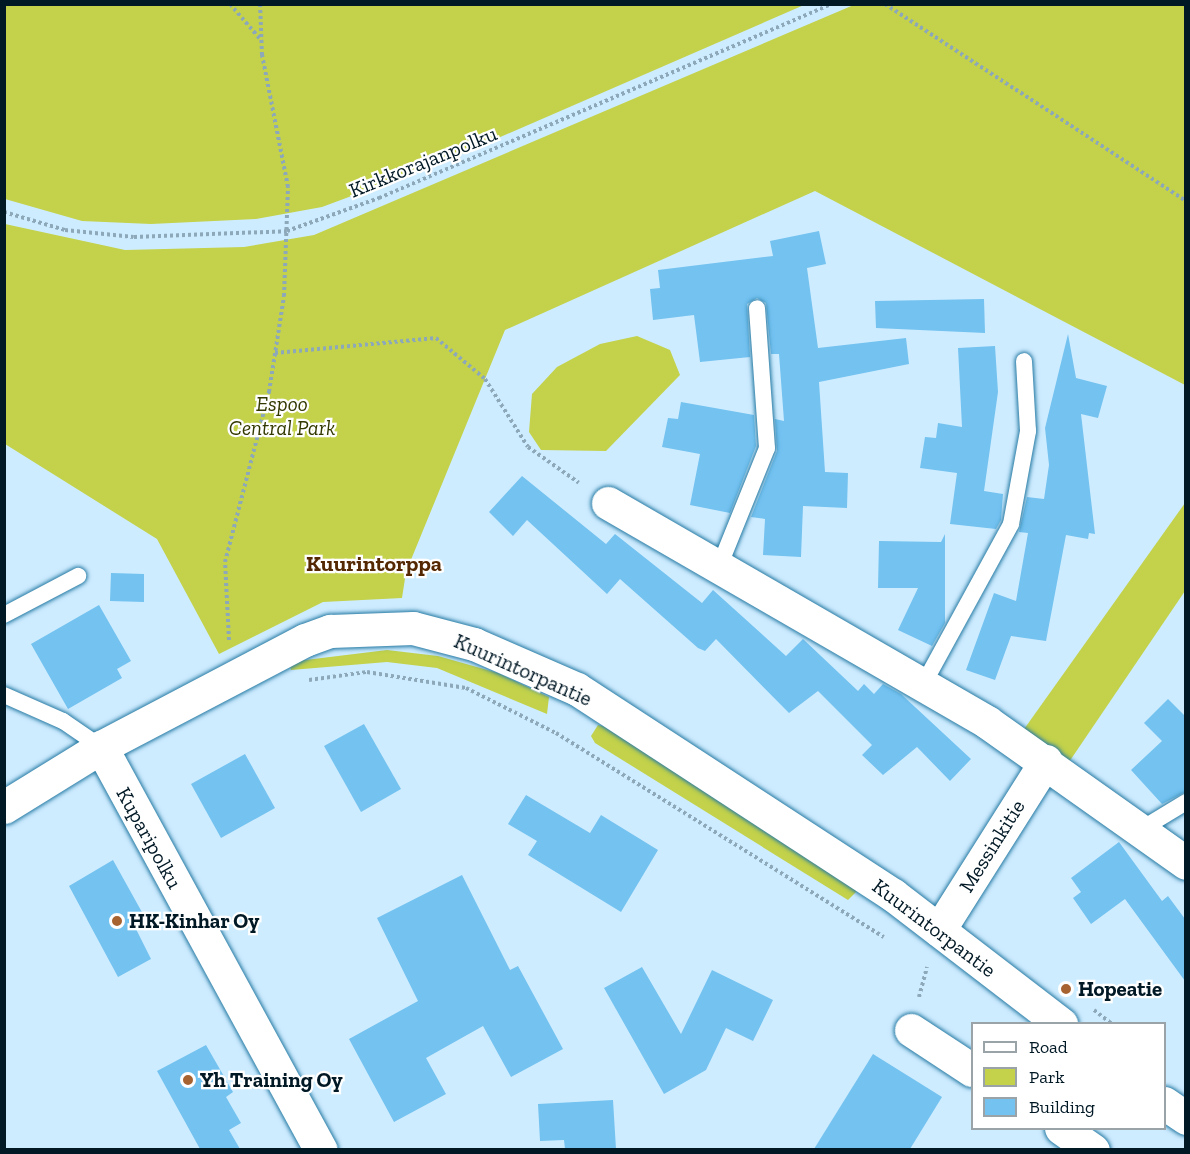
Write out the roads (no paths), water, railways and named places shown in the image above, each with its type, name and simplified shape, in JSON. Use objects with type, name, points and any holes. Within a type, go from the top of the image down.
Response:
[{"type":"street","points":[[608,503],[923,685],[1046,761],[1185,862]]},
{"type":"street","name":"Kuurintorpantie","points":[[4,807],[101,747],[239,675],[330,631],[413,628],[474,644],[577,689],[939,930],[1060,1022]]},
{"type":"street","name":"Kuparipolku","points":[[101,747],[321,1149]]},
{"type":"street","name":"Messinkitie","points":[[939,930],[1046,761]]},
{"type":"street","points":[[910,1030],[971,1069]]},
{"type":"street","points":[[1166,1104],[1185,1118]]},
{"type":"street","points":[[1064,1130],[1093,1149]]},
{"type":"lane","points":[[719,567],[767,448],[757,308]]},
{"type":"lane","points":[[923,685],[1011,524],[1024,480],[1028,431],[1024,361]]},
{"type":"lane","points":[[4,615],[78,576]]},
{"type":"lane","points":[[4,695],[63,721],[101,747]]},
{"type":"lane","points":[[1140,830],[1185,802]]},
{"type":"place","name":"HK-Kinhar Oy","points":[[117,921]]},
{"type":"place","name":"Hopeatie","points":[[1066,989]]},
{"type":"place","name":"Yh Training Oy","points":[[188,1080]]},
{"type":"district","name":"Kuurintorppa","points":[[374,564]]},
{"type":"park label","name":"Espoo Central Park","points":[[282,416]]}]
